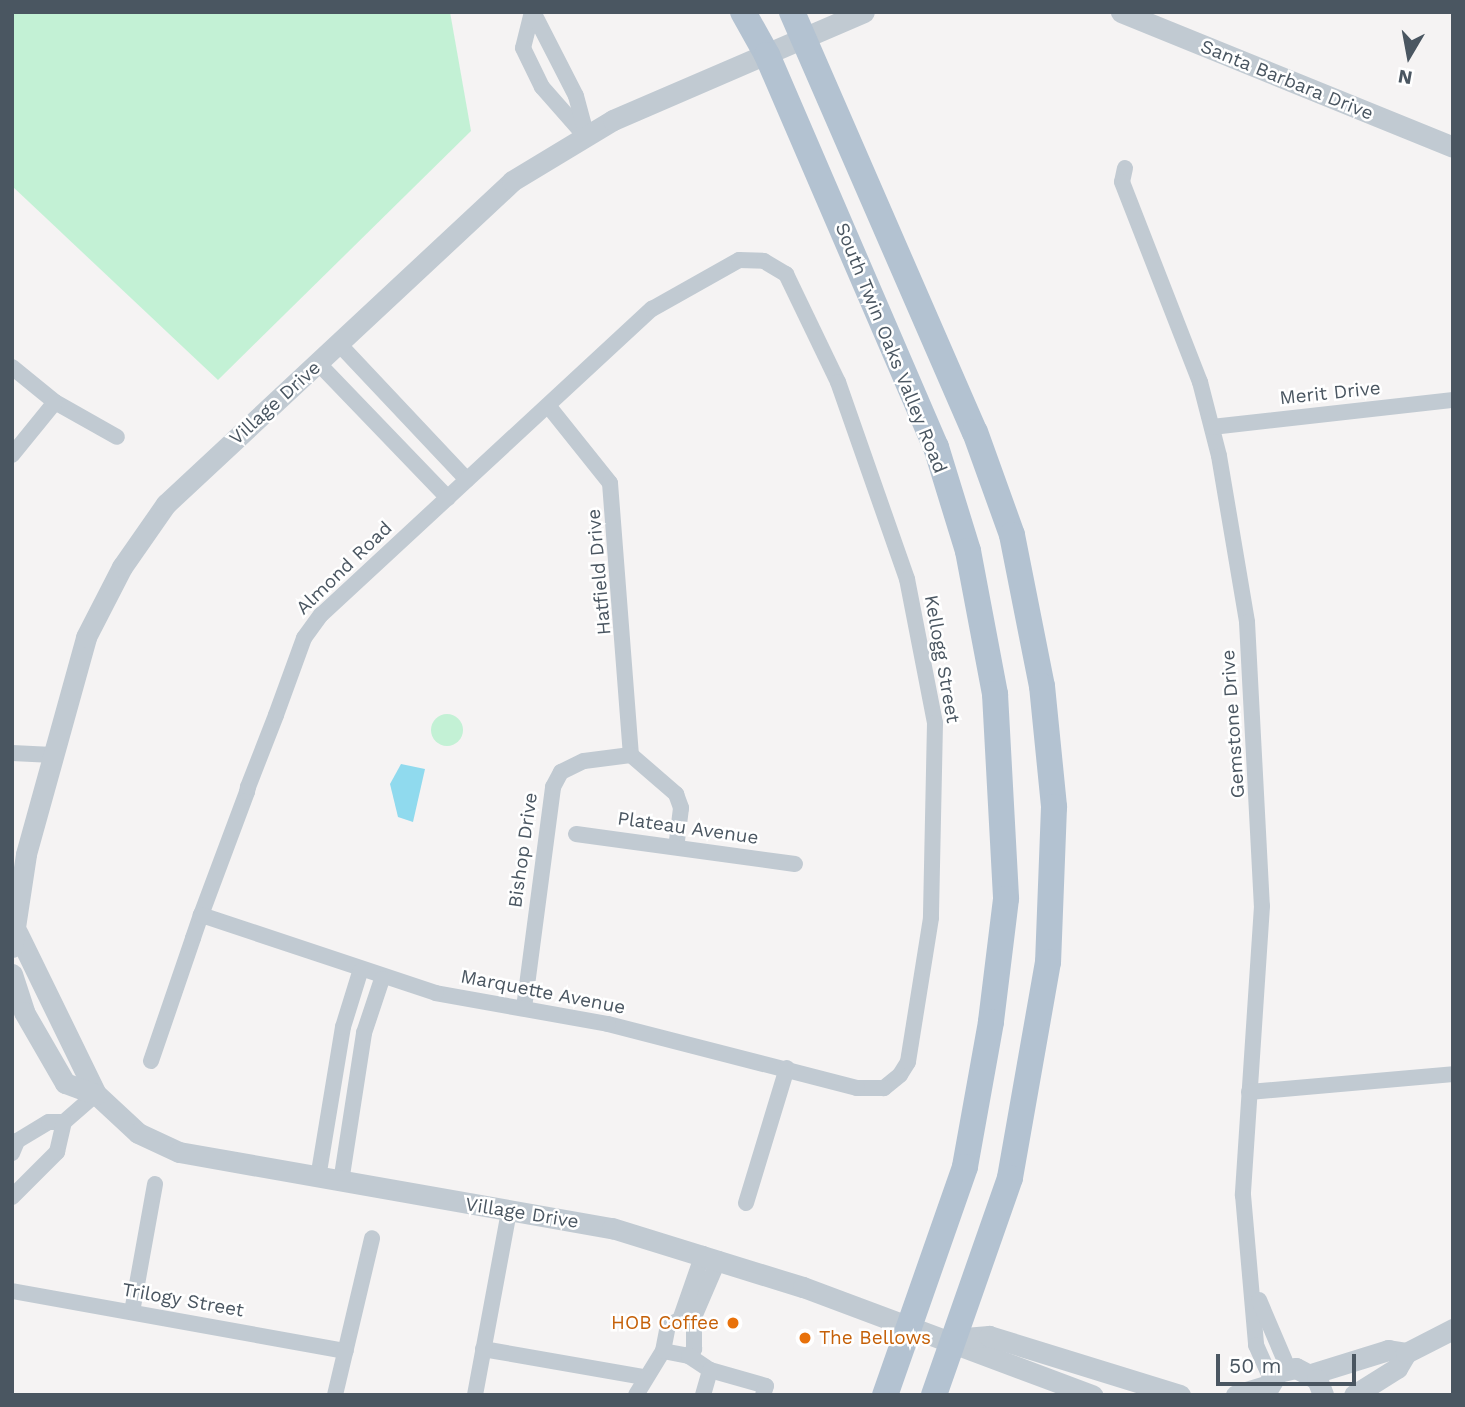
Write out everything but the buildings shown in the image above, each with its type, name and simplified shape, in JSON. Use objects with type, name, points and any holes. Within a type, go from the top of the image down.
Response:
[{"type":"main road","name":"South Twin Oaks Valley Road","points":[[743,12],[767,55],[936,447],[968,551],[995,694],[1006,808],[1002,948],[965,1167],[885,1395]]},
{"type":"main road","points":[[792,12],[975,432],[1012,534],[1042,686],[1054,807],[1048,962],[1010,1178],[934,1395]]},
{"type":"street","points":[[532,12],[576,96],[586,136]]},
{"type":"street","points":[[532,12],[523,48],[534,69],[586,136]]},
{"type":"street","points":[[805,39],[864,12]]},
{"type":"street","name":"Santa Barbara Drive","points":[[1121,12],[1453,147]]},
{"type":"street","name":"Village Drive","points":[[805,39],[586,136],[512,181],[340,345],[166,504],[122,567],[86,637],[26,854],[15,941],[96,1094],[138,1133],[179,1152],[612,1228],[711,1256],[953,1339],[982,1358],[1092,1395]]},
{"type":"street","points":[[534,69],[554,57]]},
{"type":"street","name":"Gemstone Drive","points":[[1125,168],[1122,182],[1212,427],[1247,622],[1259,794],[1261,929],[1243,1195],[1256,1294],[1272,1382]]},
{"type":"street","name":"Almond Road","points":[[150,1061],[304,638],[467,480],[550,408],[663,302],[739,260],[764,261]]},
{"type":"street","name":"Kellogg Street","points":[[764,261],[786,274],[838,382],[906,579],[935,723],[931,918],[908,1062],[884,1088]]},
{"type":"street","points":[[340,345],[467,480]]},
{"type":"street","points":[[319,364],[448,498]]},
{"type":"street","points":[[12,367],[55,402],[117,437]]},
{"type":"street","name":"Merit Drive","points":[[1212,427],[1453,400]]},
{"type":"street","points":[[12,455],[55,402]]},
{"type":"street","name":"Hatfield Drive","points":[[550,408],[610,482],[631,755]]},
{"type":"street","points":[[12,753],[54,755]]},
{"type":"street","points":[[631,755],[676,794],[681,808],[676,847]]},
{"type":"street","name":"Bishop Drive","points":[[524,1008],[553,787],[561,772],[584,761],[631,755]]},
{"type":"street","name":"Plateau Avenue","points":[[576,834],[795,864]]},
{"type":"street","name":"Marquette Avenue","points":[[201,915],[382,979],[524,1008],[787,1068],[857,1088],[884,1088]]},
{"type":"street","points":[[318,1178],[343,1027],[360,972]]},
{"type":"street","name":"Village Drive","points":[[12,974],[24,1012],[65,1083],[96,1094]]},
{"type":"street","points":[[341,1182],[364,1033],[382,979]]},
{"type":"street","points":[[746,1203],[787,1068]]},
{"type":"street","points":[[1249,1092],[1453,1074]]},
{"type":"street","points":[[12,1197],[34,1169],[57,1152],[64,1122],[96,1094]]},
{"type":"street","points":[[34,1169],[12,1155],[17,1141],[48,1122],[64,1122]]},
{"type":"street","points":[[132,1312],[155,1184]]},
{"type":"street","points":[[475,1395],[509,1212]]},
{"type":"street","points":[[335,1395],[372,1238]]},
{"type":"street","points":[[636,1395],[643,1377],[663,1351],[668,1325],[680,1320],[711,1256]]},
{"type":"street","points":[[689,1356],[699,1342],[694,1317],[711,1256]]},
{"type":"street","name":"Trilogy Street","points":[[12,1291],[346,1351]]},
{"type":"street","points":[[1354,1395],[1397,1368],[1406,1353],[1453,1329]]},
{"type":"street","name":"Village Drive","points":[[953,1339],[989,1336],[1180,1395]]},
{"type":"street","points":[[483,1349],[643,1377]]},
{"type":"street","points":[[1236,1395],[1272,1382],[1311,1374],[1388,1350],[1406,1353]]},
{"type":"street","points":[[663,1351],[689,1356],[710,1370],[766,1386],[763,1395]]},
{"type":"street","points":[[704,1395],[710,1370]]},
{"type":"street","points":[[1311,1374],[1323,1395]]},
{"type":"green space","points":[[12,12],[450,12],[471,131],[218,380],[12,186]]},
{"type":"green space","points":[[447,714],[459,718],[463,730],[459,742],[447,746],[435,742],[431,730],[435,718]]},
{"type":"water","points":[[401,764],[425,769],[413,822],[398,817],[390,784]]},
{"type":"place","name":"HOB Coffee","points":[[733,1323]]},
{"type":"place","name":"The Bellows","points":[[805,1338]]}]
